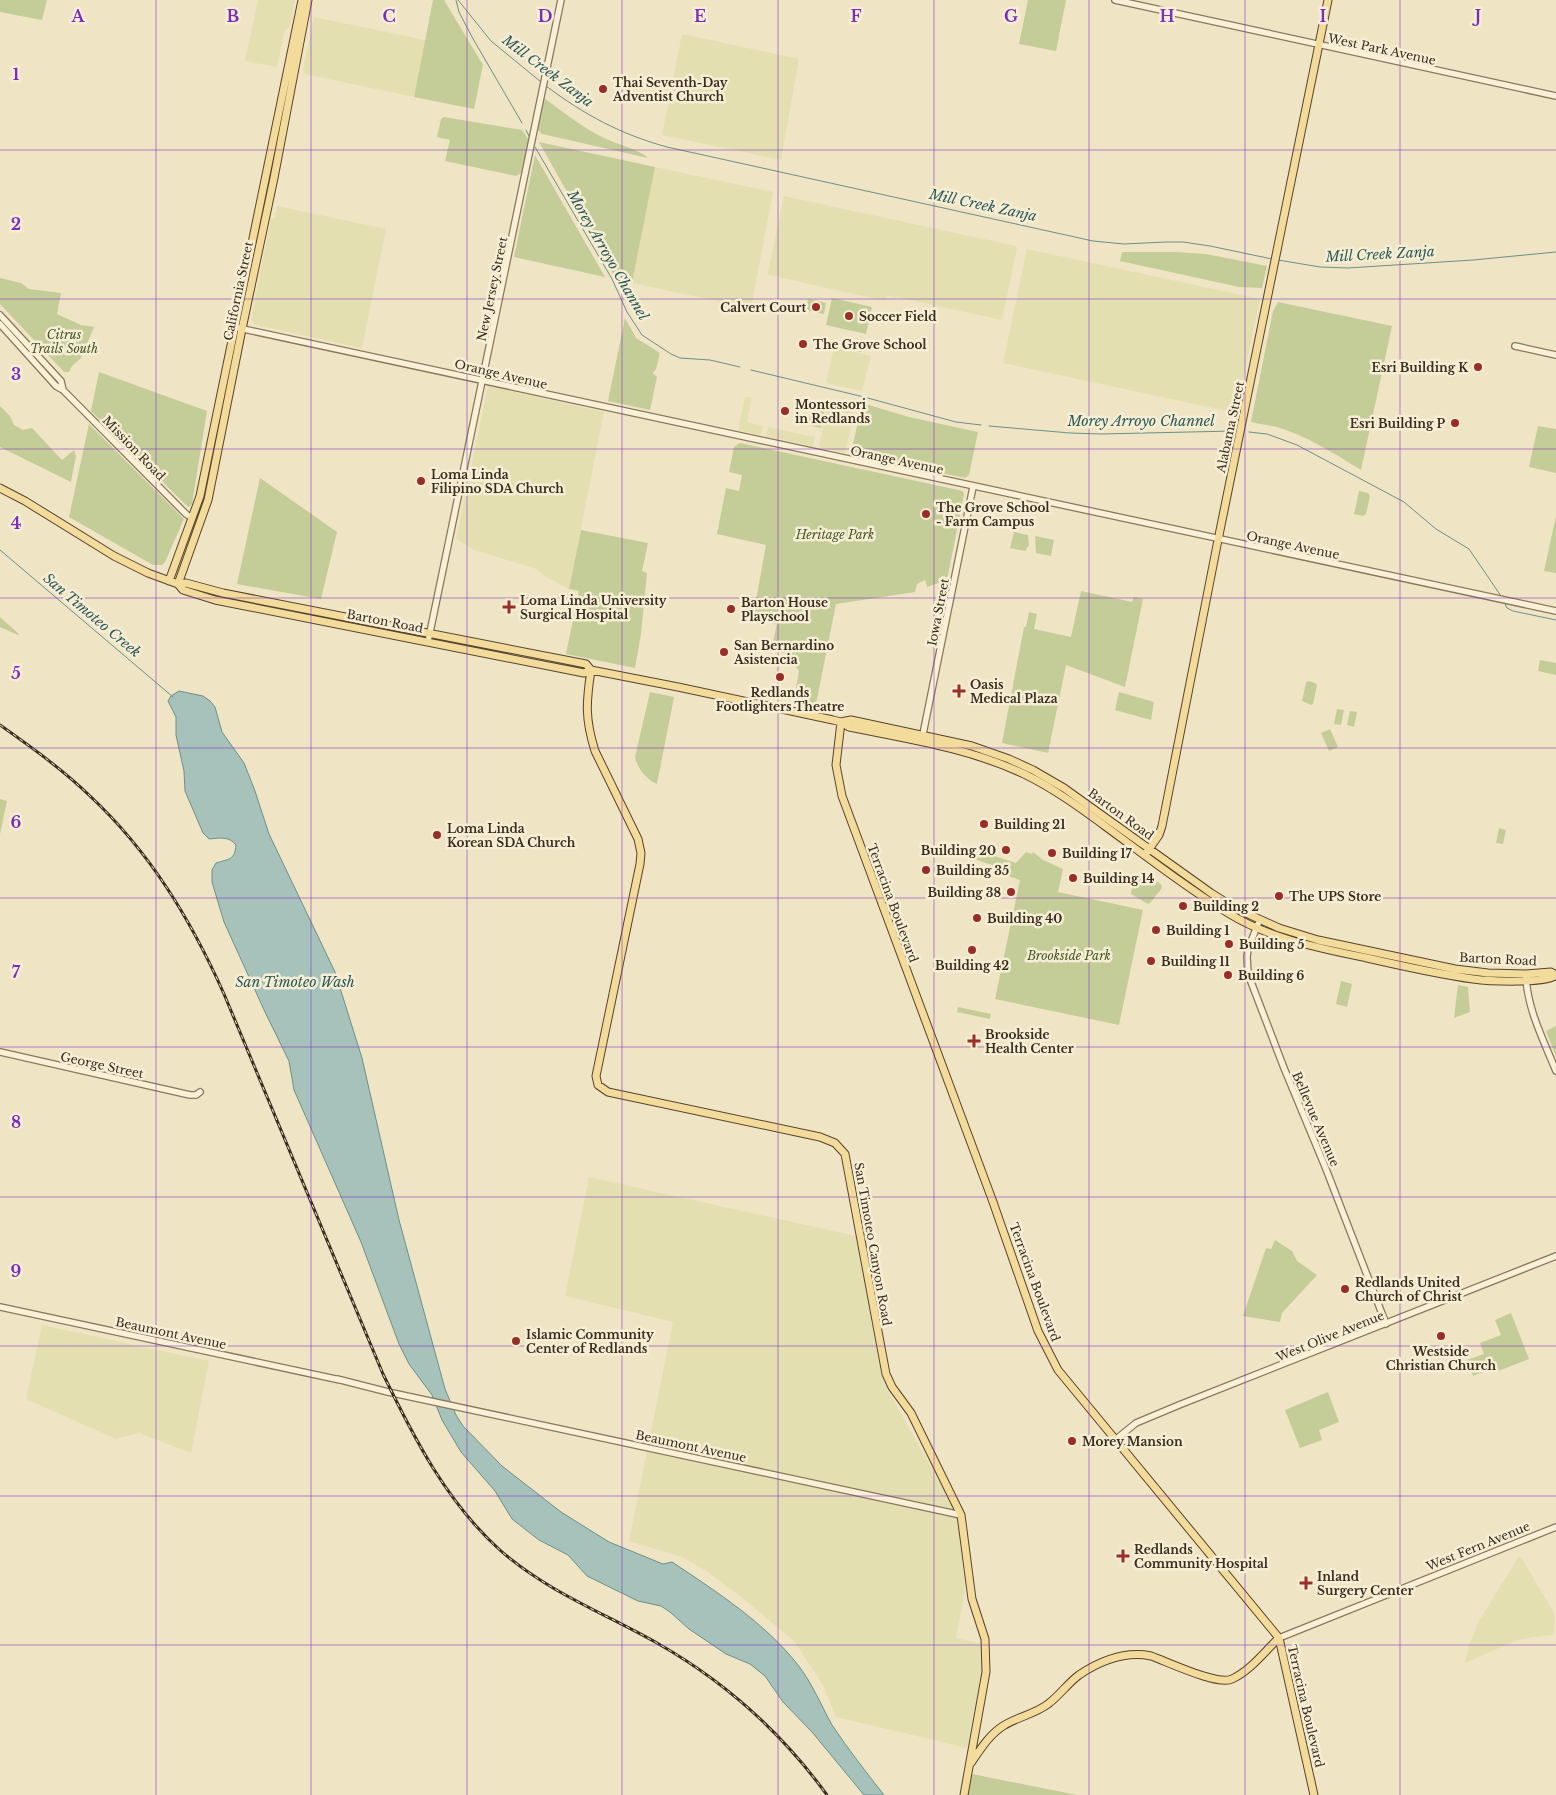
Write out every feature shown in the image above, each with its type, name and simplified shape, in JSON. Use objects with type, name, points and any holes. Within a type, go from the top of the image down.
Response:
[{"type":"main road","name":"California Street","points":[[178,584],[205,510],[213,473],[238,328],[302,0]]},
{"type":"main road","name":"California Street","points":[[169,581],[200,496],[274,178],[308,0]]},
{"type":"main road","name":"Alabama Street","points":[[1148,852],[1162,826],[1328,0]]},
{"type":"main road","points":[[205,472],[213,473]]},
{"type":"main road","name":"Barton Road","points":[[0,488],[25,501],[128,564],[178,584],[183,590],[215,600],[584,672],[592,670],[678,687],[841,722],[849,727],[972,746],[1008,762],[1211,893],[1260,920],[1318,940],[1438,966],[1515,974],[1526,978]]},
{"type":"main road","name":"Barton Road","points":[[178,584],[186,582],[224,593],[586,664],[592,670]]},
{"type":"main road","name":"San Timoteo Canyon Road","points":[[592,670],[586,714],[592,740],[595,751],[638,839],[641,853],[596,1076],[598,1085],[608,1092],[820,1137],[840,1146],[845,1154],[886,1374],[892,1387],[911,1413],[961,1515],[972,1599],[985,1639],[986,1672],[964,1795]]},
{"type":"main road","name":"Terracina Boulevard","points":[[841,722],[836,765],[842,796],[993,1202],[1038,1331],[1058,1370],[1279,1638],[1314,1795]]},
{"type":"main road","name":"Barton Road","points":[[1148,852],[1207,900],[1256,928],[1282,938],[1449,976],[1477,980],[1496,981],[1526,978],[1551,972],[1556,975]]},
{"type":"main road","points":[[1472,971],[1477,980]]},
{"type":"main road","points":[[1496,981],[1498,976],[1510,977],[1515,974]]},
{"type":"main road","name":"West Fern Avenue","points":[[970,1766],[986,1741],[1003,1725],[1048,1704],[1079,1675],[1104,1662],[1126,1655],[1143,1654],[1213,1679],[1225,1681],[1244,1671],[1279,1638]]},
{"type":"street","name":"New Jersey Street","points":[[428,641],[561,0]]},
{"type":"street","name":"West Park Avenue","points":[[1115,0],[1556,96]]},
{"type":"street","name":"Mission Road","points":[[0,315],[61,381],[63,390]]},
{"type":"street","name":"Mission Road","points":[[0,324],[56,386],[63,390],[192,518]]},
{"type":"street","name":"Orange Avenue","points":[[238,328],[1556,611]]},
{"type":"street","points":[[1515,346],[1556,355]]},
{"type":"street","name":"Iowa Street","points":[[923,738],[973,487]]},
{"type":"street","name":"Bellevue Avenue","points":[[1260,920],[1248,949],[1248,974],[1386,1324]]},
{"type":"street","points":[[1526,978],[1528,997],[1532,1010],[1556,1071]]},
{"type":"street","name":"George Street","points":[[0,1052],[190,1095],[196,1095],[200,1092]]},
{"type":"street","name":"West Olive Avenue","points":[[1115,1440],[1136,1423],[1556,1256]]},
{"type":"street","name":"Beaumont Avenue","points":[[0,1307],[961,1515]]},
{"type":"street","name":"West Fern Avenue","points":[[1279,1638],[1556,1527]]},
{"type":"shaded area","points":[[258,0],[295,0],[290,26],[284,32],[277,67],[245,61]]},
{"type":"shaded area","points":[[314,17],[425,40],[414,97],[305,74],[303,70]]},
{"type":"shaded area","points":[[682,34],[799,59],[781,160],[662,135]]},
{"type":"shaded area","points":[[655,167],[773,192],[751,308],[632,283]]},
{"type":"shaded area","points":[[784,196],[1016,246],[1002,320],[887,295],[885,301],[769,275]]},
{"type":"shaded area","points":[[277,206],[386,229],[362,348],[255,325],[251,320],[271,218],[275,218]]},
{"type":"shaded area","points":[[1027,249],[1260,299],[1236,413],[1003,363]]},
{"type":"shaded area","points":[[834,347],[871,356],[862,391],[826,383]]},
{"type":"shaded area","points":[[488,386],[604,412],[569,589],[534,568],[474,550],[456,539]]},
{"type":"shaded area","points":[[745,397],[752,398],[747,422],[763,426],[761,435],[738,430]]},
{"type":"shaded area","points":[[827,407],[854,413],[845,453],[819,447]]},
{"type":"shaded area","points":[[768,427],[815,437],[813,446],[766,436]]},
{"type":"shaded area","points":[[589,1177],[856,1236],[882,1380],[953,1506],[958,1524],[965,1590],[956,1638],[982,1644],[984,1657],[967,1748],[836,1717],[823,1685],[794,1641],[708,1572],[682,1557],[629,1541],[673,1322],[565,1296]]},
{"type":"shaded area","points":[[42,1325],[209,1361],[191,1453],[139,1433],[116,1439],[26,1399]]},
{"type":"shaded area","points":[[1519,1556],[1554,1613],[1554,1634],[1517,1640],[1465,1663],[1469,1645],[1479,1621]]},
{"type":"green space","points":[[0,0],[47,0],[42,20],[0,12]]},
{"type":"green space","points":[[433,0],[444,0],[483,65],[474,109],[414,97]]},
{"type":"green space","points":[[1028,0],[1066,0],[1056,51],[1019,44]]},
{"type":"green space","points":[[544,98],[607,140],[639,152],[648,158],[542,134],[538,130],[538,126]]},
{"type":"green space","points":[[444,117],[522,130],[529,140],[521,173],[516,176],[445,161],[450,140],[437,137],[441,119]]},
{"type":"green space","points":[[539,142],[655,167],[632,283],[616,279]]},
{"type":"green space","points":[[535,155],[605,277],[514,257]]},
{"type":"green space","points":[[1122,252],[1206,254],[1267,266],[1262,288],[1239,287],[1120,261]]},
{"type":"green space","name":"Citrus Trails South","points":[[0,278],[21,283],[29,289],[61,293],[57,314],[81,325],[94,327],[81,358],[72,366],[69,372],[64,372],[0,304]]},
{"type":"green space","name":"Soccer Field","points":[[832,298],[872,307],[866,334],[826,325]]},
{"type":"green space","name":"Calvert Court","points":[[808,299],[826,303],[824,314],[806,310]]},
{"type":"green space","points":[[1278,302],[1392,326],[1361,470],[1299,435],[1277,427],[1251,422],[1273,311]]},
{"type":"green space","points":[[625,318],[636,338],[660,353],[656,369],[653,373],[657,377],[650,410],[608,401]]},
{"type":"green space","points":[[846,338],[864,342],[862,352],[843,348]]},
{"type":"green space","points":[[99,372],[207,411],[192,504],[189,507],[91,411]]},
{"type":"green space","points":[[862,403],[909,417],[978,432],[969,475],[965,478],[851,454]]},
{"type":"green space","points":[[812,405],[825,408],[821,428],[808,425]]},
{"type":"green space","points":[[0,406],[10,416],[14,425],[23,430],[32,428],[62,460],[74,450],[76,456],[71,482],[0,447]]},
{"type":"green space","points":[[89,424],[184,519],[162,565],[153,565],[69,517]]},
{"type":"green space","points":[[1538,426],[1556,429],[1556,473],[1529,467]]},
{"type":"green space","name":"Heritage Park","points":[[740,443],[963,491],[964,494],[947,580],[927,587],[925,580],[917,584],[915,592],[836,604],[816,704],[794,699],[799,671],[786,654],[771,650],[777,624],[753,617],[766,545],[717,534],[726,488],[739,491],[742,475],[729,472],[734,447]]},
{"type":"green space","points":[[260,478],[337,532],[321,599],[237,584]]},
{"type":"green space","points":[[1359,491],[1368,493],[1370,496],[1366,514],[1363,516],[1354,514]]},
{"type":"green space","points":[[1556,516],[1556,573],[1544,571]]},
{"type":"green space","points":[[581,530],[648,543],[642,571],[647,573],[641,634],[635,668],[566,654],[579,591],[569,589]]},
{"type":"green space","points":[[1014,532],[1028,535],[1029,545],[1025,551],[1010,548]]},
{"type":"green space","points":[[1035,536],[1054,540],[1051,556],[1036,553]]},
{"type":"green space","points":[[1081,591],[1132,602],[1134,597],[1143,599],[1125,687],[1066,665],[1048,753],[1002,743],[1024,627],[1026,627],[1029,612],[1037,614],[1034,629],[1071,637]]},
{"type":"green space","points":[[0,617],[19,634],[0,627]]},
{"type":"green space","points":[[1540,660],[1556,663],[1556,675],[1538,671]]},
{"type":"green space","points":[[1308,681],[1317,685],[1313,704],[1311,705],[1302,701]]},
{"type":"green space","points":[[650,692],[674,697],[657,784],[643,773],[635,757]]},
{"type":"green space","points":[[1119,692],[1154,702],[1151,720],[1115,710]]},
{"type":"green space","points":[[1337,709],[1344,710],[1341,725],[1334,724]]},
{"type":"green space","points":[[1350,711],[1357,712],[1354,727],[1347,725]]},
{"type":"green space","points":[[1330,729],[1338,747],[1329,751],[1321,733]]},
{"type":"green space","points":[[0,799],[7,801],[0,834]]},
{"type":"green space","points":[[1499,828],[1506,830],[1503,844],[1496,843]]},
{"type":"green space","name":"Brookside Park","points":[[985,848],[997,857],[1016,863],[1026,852],[1032,854],[1033,852],[1043,860],[1063,869],[1058,892],[1143,910],[1119,1025],[995,999],[1020,880],[1006,877],[1006,874],[1002,873],[998,867],[974,859]]},
{"type":"green space","points":[[1145,875],[1161,884],[1162,888],[1148,904],[1131,894],[1135,884]]},
{"type":"green space","points":[[1341,981],[1352,984],[1347,1007],[1336,1004]]},
{"type":"green space","points":[[1458,985],[1468,987],[1470,1012],[1454,1018]]},
{"type":"green space","points":[[958,1007],[991,1014],[990,1019],[957,1012]]},
{"type":"green space","points":[[1556,1026],[1556,1056],[1546,1031]]},
{"type":"green space","points":[[1275,1240],[1292,1251],[1297,1261],[1317,1275],[1282,1313],[1280,1322],[1243,1316],[1266,1248],[1271,1249]]},
{"type":"green space","points":[[1511,1313],[1529,1359],[1493,1373],[1491,1369],[1473,1376],[1467,1360],[1484,1354],[1480,1343],[1501,1335],[1495,1320]]},
{"type":"green space","points":[[1328,1392],[1339,1422],[1319,1430],[1322,1440],[1300,1448],[1285,1410]]},
{"type":"green space","points":[[972,1774],[1077,1795],[968,1795]]},
{"type":"water","name":"San Timoteo Wash","points":[[179,691],[203,696],[215,707],[222,732],[244,763],[269,834],[335,972],[362,1058],[399,1220],[445,1389],[463,1426],[502,1466],[561,1512],[609,1542],[663,1564],[672,1562],[740,1609],[771,1635],[803,1672],[832,1725],[884,1795],[864,1795],[812,1732],[783,1702],[765,1676],[750,1664],[726,1654],[689,1629],[661,1606],[638,1601],[587,1576],[568,1555],[539,1540],[512,1519],[495,1491],[461,1452],[442,1420],[432,1395],[409,1364],[399,1344],[361,1242],[294,1090],[289,1061],[224,922],[212,882],[212,870],[216,863],[228,860],[233,856],[236,845],[227,839],[209,839],[203,833],[185,791],[184,771],[176,735],[176,717],[168,701],[171,696]]},
{"type":"waterway","name":"Morey Arroyo Channel","points":[[456,0],[459,12],[472,37],[522,123]]},
{"type":"waterway","name":"Mill Creek Zanja","points":[[458,0],[491,41],[541,82]]},
{"type":"waterway","name":"Mill Creek Zanja","points":[[546,86],[604,123],[618,130],[667,147],[1093,241],[1124,244],[1183,242],[1272,259]]},
{"type":"waterway","name":"Morey Arroyo Channel","points":[[526,130],[530,138]]},
{"type":"waterway","name":"Morey Arroyo Channel","points":[[535,147],[612,279],[627,312],[642,335],[680,358],[710,360],[740,367]]},
{"type":"waterway","name":"Mill Creek Zanja","points":[[1278,260],[1320,267],[1348,268],[1473,260],[1556,252]]},
{"type":"waterway","name":"Morey Arroyo Channel","points":[[751,370],[864,397],[956,422],[981,425]]},
{"type":"waterway","name":"Morey Arroyo Channel","points":[[989,426],[1101,434],[1234,431]]},
{"type":"waterway","name":"Morey Arroyo Channel","points":[[1249,432],[1267,434],[1297,445],[1404,502],[1436,529],[1469,549],[1501,596]]},
{"type":"waterway","name":"San Timoteo Creek","points":[[0,550],[173,697]]},
{"type":"waterway","name":"Morey Arroyo Channel","points":[[1505,604],[1507,608],[1513,611],[1556,620]]},
{"type":"railway","points":[[0,725],[68,777],[112,818],[150,864],[183,914],[224,994],[383,1374],[433,1468],[464,1512],[501,1551],[538,1578],[657,1643],[706,1674],[728,1691],[791,1750],[827,1795]]},
{"type":"place","name":"Thai Seventh-Day Adventist Church","points":[[603,89]]},
{"type":"place","name":"Calvert Court","points":[[816,307]]},
{"type":"place","name":"Soccer Field","points":[[849,316]]},
{"type":"place","name":"The Grove School","points":[[803,344]]},
{"type":"place","name":"Esri Building K","points":[[1478,367]]},
{"type":"place","name":"Montessori in Redlands","points":[[785,411]]},
{"type":"place","name":"Esri Building P","points":[[1455,423]]},
{"type":"place","name":"Loma Linda Filipino SDA Church","points":[[421,481]]},
{"type":"place","name":"The Grove School - Farm Campus","points":[[926,514]]},
{"type":"place","name":"Loma Linda University Surgical Hospital","points":[[509,607]]},
{"type":"place","name":"Barton House Playschool","points":[[731,609]]},
{"type":"place","name":"San Bernardino Asistencia","points":[[724,652]]},
{"type":"place","name":"Redlands Footlighters Theatre","points":[[780,677]]},
{"type":"place","name":"Oasis Medical Plaza","points":[[959,691]]},
{"type":"place","name":"Building 21","points":[[984,824]]},
{"type":"place","name":"Loma Linda Korean SDA Church","points":[[437,835]]},
{"type":"place","name":"Building 20","points":[[1006,850]]},
{"type":"place","name":"Building 17","points":[[1052,853]]},
{"type":"place","name":"Building 35","points":[[926,870]]},
{"type":"place","name":"Building 14","points":[[1073,878]]},
{"type":"place","name":"Building 38","points":[[1011,892]]},
{"type":"place","name":"The UPS Store","points":[[1279,896]]},
{"type":"place","name":"Building 2","points":[[1183,906]]},
{"type":"place","name":"Building 40","points":[[977,918]]},
{"type":"place","name":"Building 1","points":[[1156,930]]},
{"type":"place","name":"Building 5","points":[[1229,944]]},
{"type":"place","name":"Building 42","points":[[972,950]]},
{"type":"place","name":"Building 11","points":[[1151,961]]},
{"type":"place","name":"Building 6","points":[[1228,975]]},
{"type":"place","name":"Brookside Health Center","points":[[974,1041]]},
{"type":"place","name":"Redlands United Church of Christ","points":[[1345,1289]]},
{"type":"place","name":"Westside Christian Church","points":[[1441,1336]]},
{"type":"place","name":"Islamic Community Center of Redlands","points":[[516,1341]]},
{"type":"place","name":"Morey Mansion","points":[[1072,1441]]},
{"type":"place","name":"Redlands Community Hospital","points":[[1123,1556]]},
{"type":"place","name":"Inland Surgery Center","points":[[1306,1583]]}]
